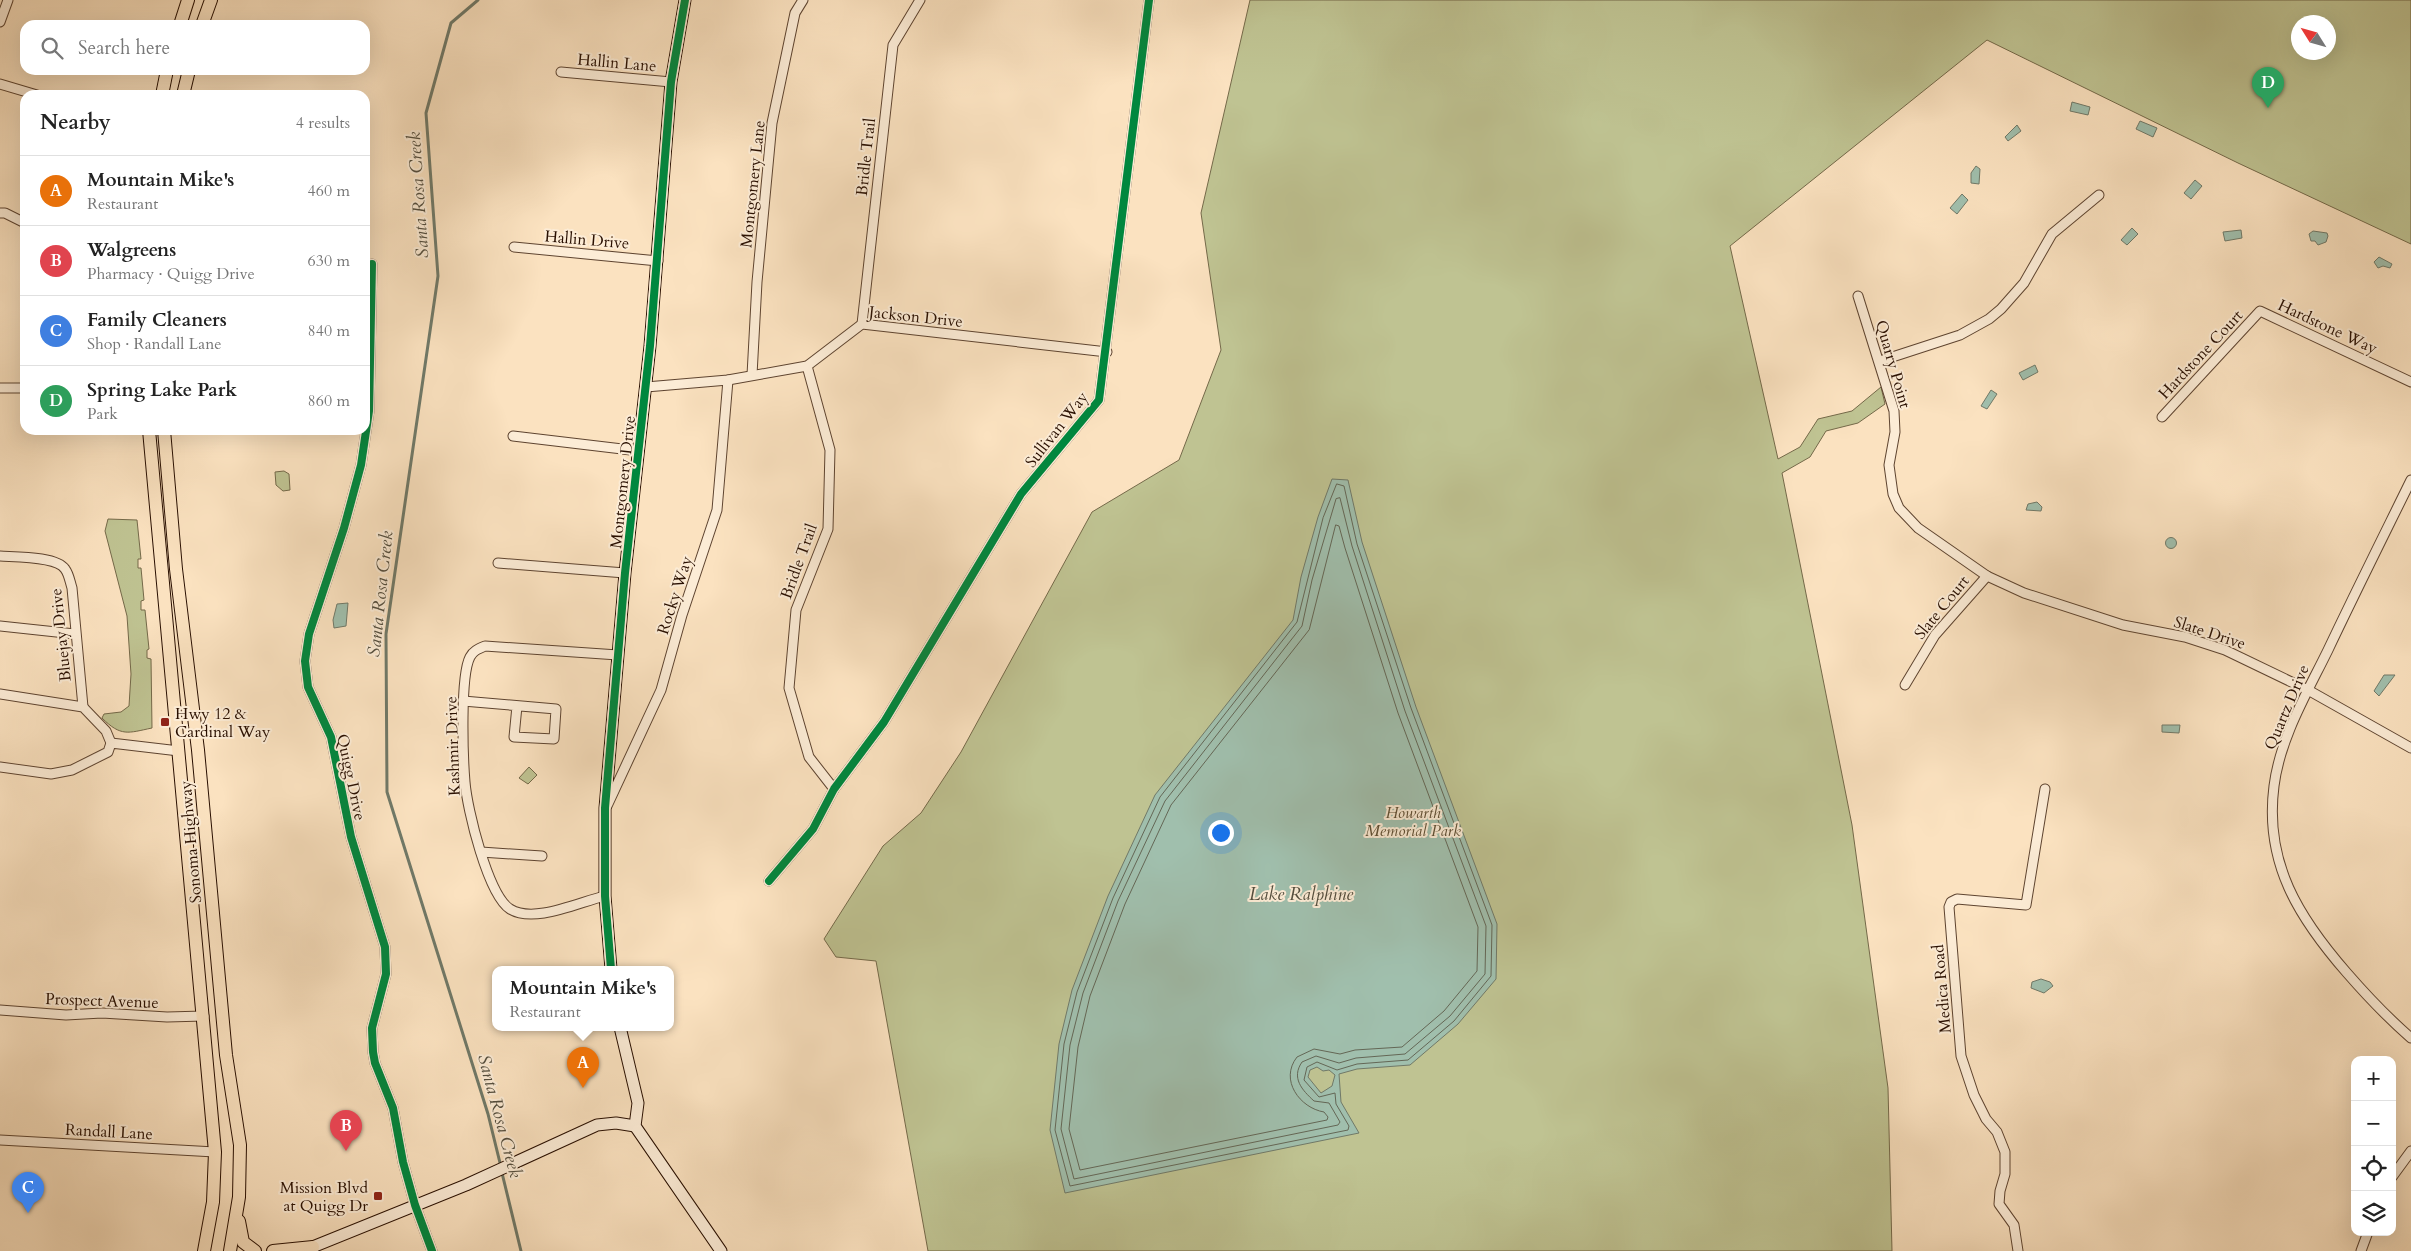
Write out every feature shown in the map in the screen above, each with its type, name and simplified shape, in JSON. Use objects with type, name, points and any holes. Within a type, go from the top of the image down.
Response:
[{"type":"main road","points":[[182,20],[188,0]]},
{"type":"main road","points":[[204,20],[211,0]]},
{"type":"main road","points":[[163,90],[166,75]]},
{"type":"main road","points":[[184,90],[188,75]]},
{"type":"main road","name":"Sonoma Highway","points":[[149,435],[216,1152],[213,1202],[204,1251]]},
{"type":"main road","name":"Sonoma Highway","points":[[164,435],[176,569],[198,750],[226,1055],[240,1145],[237,1210],[230,1251]]},
{"type":"main road","points":[[179,751],[198,750]]},
{"type":"main road","points":[[237,1210],[243,1242],[255,1251]]},
{"type":"main road","points":[[274,1251],[309,1249]]},
{"type":"street","points":[[0,22],[8,0]]},
{"type":"street","name":"Montgomery Drive","points":[[611,966],[605,896],[605,808],[625,574],[658,261],[671,82],[685,0]]},
{"type":"street","name":"Montgomery Lane","points":[[752,375],[757,282],[772,123],[795,13],[803,0]]},
{"type":"street","name":"Bridle Trail","points":[[862,324],[893,45],[920,0]]},
{"type":"street","name":"Sullivan Way","points":[[768,881],[813,829],[834,789],[884,722],[1022,494],[1099,400],[1107,352],[1150,0]]},
{"type":"street","name":"Hallin Lane","points":[[561,72],[671,82]]},
{"type":"street","points":[[0,84],[20,90]]},
{"type":"street","points":[[1880,361],[1960,335],[1989,319],[2002,309],[2024,283],[2052,234],[2100,195]]},
{"type":"street","points":[[0,212],[20,220]]},
{"type":"street","name":"Hallin Drive","points":[[514,247],[658,261]]},
{"type":"street","name":"Quigg Drive","points":[[370,314],[372,264]]},
{"type":"street","name":"Quarry Point","points":[[1858,296],[1880,361],[1894,411],[1895,432],[1890,450],[1889,479],[1899,508],[1908,519],[1929,537],[1987,576]]},
{"type":"street","name":"Hardstone Way","points":[[2260,311],[2411,382]]},
{"type":"street","name":"Hardstone Court","points":[[2162,417],[2260,311]]},
{"type":"street","name":"Jackson Drive","points":[[646,387],[728,380],[806,366],[862,324],[1107,352]]},
{"type":"street","name":"Bridle Trail","points":[[806,366],[830,450],[828,530],[796,610],[789,688],[810,757],[834,789]]},
{"type":"street","name":"Rocky Way","points":[[605,808],[661,690],[682,614],[717,510],[728,380]]},
{"type":"street","points":[[0,388],[20,388]]},
{"type":"street","name":"Quigg Drive","points":[[366,435],[361,466],[344,528],[308,634],[305,661],[308,687],[331,737],[351,837],[386,947],[386,974],[372,1028],[373,1052],[375,1063],[392,1108],[415,1205],[432,1251]]},
{"type":"street","points":[[513,436],[639,451]]},
{"type":"street","name":"Quartz Drive","points":[[2411,480],[2308,690],[2284,746],[2274,785],[2274,832],[2281,872],[2301,914],[2355,982],[2411,1038]]},
{"type":"street","name":"Bluejay Drive","points":[[0,556],[61,563],[66,570],[72,588],[83,707]]},
{"type":"street","points":[[498,563],[625,574]]},
{"type":"street","name":"Slate Court","points":[[1905,685],[1935,635],[1987,576]]},
{"type":"street","name":"Slate Drive","points":[[1987,576],[2024,593],[2073,611],[2123,625],[2185,637],[2225,650],[2308,690],[2411,748]]},
{"type":"street","points":[[0,626],[75,634]]},
{"type":"street","name":"Kashmir Drive","points":[[605,896],[542,914],[530,915],[519,914],[508,909],[499,898],[490,881],[481,852],[465,783],[463,701],[470,656],[476,649],[485,646],[618,655]]},
{"type":"street","points":[[0,694],[83,707],[106,731],[111,743],[108,752],[72,770],[50,774],[0,767]]},
{"type":"street","points":[[463,701],[556,709],[554,740],[514,736],[517,706]]},
{"type":"street","points":[[111,743],[179,751]]},
{"type":"street","name":"Medica Road","points":[[2018,1251],[2014,1225],[1999,1204],[2000,1191],[2005,1174],[2005,1152],[1997,1132],[1986,1119],[1974,1095],[1961,1056],[1949,907],[1951,902],[1957,900],[2026,905],[2044,789]]},
{"type":"street","points":[[481,852],[542,856]]},
{"type":"street","name":"Prospect Avenue","points":[[0,1010],[66,1015],[102,1013],[167,1017],[204,1016]]},
{"type":"street","points":[[621,1031],[638,1103],[635,1126],[721,1251]]},
{"type":"street","points":[[309,1249],[472,1182],[597,1125],[616,1123],[635,1126]]},
{"type":"street","name":"Randall Lane","points":[[0,1140],[216,1152]]},
{"type":"street","points":[[2396,1172],[2411,1151]]},
{"type":"street","points":[[2361,1251],[2367,1236]]},
{"type":"green space","name":"Howarth Memorial Park","points":[[1250,0],[2411,0],[2411,244],[2238,163],[1987,40],[1730,246],[1778,459],[1800,447],[1818,419],[1852,411],[1881,387],[1885,404],[1858,423],[1826,431],[1810,457],[1782,473],[1852,825],[1888,1088],[1892,1251],[928,1251],[876,961],[836,957],[824,939],[883,846],[921,813],[961,752],[1092,512],[1179,460],[1221,350],[1201,213]]},
{"type":"green space","points":[[284,471],[289,474],[290,490],[283,491],[276,485],[275,472]]},
{"type":"green space","points":[[108,519],[137,520],[141,559],[138,559],[138,568],[141,568],[144,600],[141,601],[141,610],[145,610],[149,649],[147,650],[147,658],[151,659],[152,728],[131,732],[120,731],[102,718],[104,714],[121,712],[129,706],[131,674],[127,616],[105,531]]},
{"type":"green space","points":[[529,767],[537,775],[528,784],[519,778]]},
{"type":"water","points":[[2072,102],[2090,107],[2088,115],[2070,111]]},
{"type":"water","points":[[2140,121],[2157,128],[2153,137],[2136,129]]},
{"type":"water","points":[[2017,125],[2021,131],[2008,141],[2005,137]]},
{"type":"water","points":[[1976,166],[1980,169],[1979,184],[1971,183],[1971,173]]},
{"type":"water","points":[[2195,180],[2202,186],[2191,199],[2184,193]]},
{"type":"water","points":[[1962,194],[1968,200],[1957,214],[1950,208]]},
{"type":"water","points":[[2132,228],[2138,234],[2127,245],[2121,240]]},
{"type":"water","points":[[2241,230],[2242,238],[2225,241],[2223,232]]},
{"type":"water","points":[[2313,231],[2327,233],[2326,242],[2318,245],[2315,241],[2311,241],[2309,234]]},
{"type":"water","points":[[2379,257],[2392,264],[2390,268],[2383,266],[2378,268],[2374,262]]},
{"type":"water","points":[[2035,365],[2038,372],[2023,380],[2019,373]]},
{"type":"water","points":[[1991,390],[1997,394],[1987,409],[1981,406]]},
{"type":"water","name":"Lake Ralphine","points":[[1332,479],[1348,480],[1362,542],[1416,707],[1497,924],[1496,979],[1458,1024],[1410,1065],[1357,1069],[1339,1074],[1341,1102],[1359,1133],[1065,1193],[1050,1130],[1059,1044],[1072,990],[1108,896],[1155,795],[1293,620],[1301,577],[1318,517]],"holes":[[[1317,1067],[1323,1071],[1329,1070],[1335,1075],[1332,1086],[1321,1093],[1308,1077],[1310,1070]]]},
{"type":"water","points":[[2037,502],[2042,507],[2041,511],[2026,510],[2028,504]]},
{"type":"water","points":[[2171,537],[2177,543],[2171,549],[2165,543]]},
{"type":"water","points":[[348,603],[346,626],[334,628],[333,620],[337,604]]},
{"type":"water","points":[[2384,675],[2395,675],[2379,696],[2374,691]]},
{"type":"water","points":[[2162,725],[2180,725],[2179,733],[2162,732]]},
{"type":"water","points":[[2041,979],[2050,982],[2053,986],[2044,993],[2031,988],[2032,982]]},
{"type":"waterway","name":"Santa Rosa Creek","points":[[478,0],[451,23],[426,113],[438,276],[386,634],[387,792],[488,1114],[501,1167]]},
{"type":"waterway","name":"Santa Rosa Creek","points":[[502,1173],[521,1251]]},
{"type":"cycle path","points":[[611,966],[605,896],[605,808],[625,573],[650,346],[671,82],[685,0]]},
{"type":"cycle path","points":[[769,881],[813,829],[834,789],[884,722],[1021,494],[1099,400],[1149,0]]},
{"type":"cycle path","points":[[370,362],[372,264]]},
{"type":"cycle path","points":[[365,435],[361,465],[344,528],[309,634],[305,661],[308,687],[331,737],[351,837],[385,947],[386,974],[372,1028],[373,1052],[375,1063],[393,1108],[403,1162],[415,1205],[432,1251]]},
{"type":"place","name":"Spring Lake Park","points":[[2268,108]]},
{"type":"place","name":"Hwy 12 & Cardinal Way","points":[[165,722]]},
{"type":"place","name":"Mountain Mike's","points":[[583,1088]]},
{"type":"place","name":"Walgreens","points":[[346,1151]]},
{"type":"place","name":"Mission Blvd at Quigg Dr","points":[[378,1196]]},
{"type":"place","name":"Family Cleaners","points":[[28,1213]]}]
